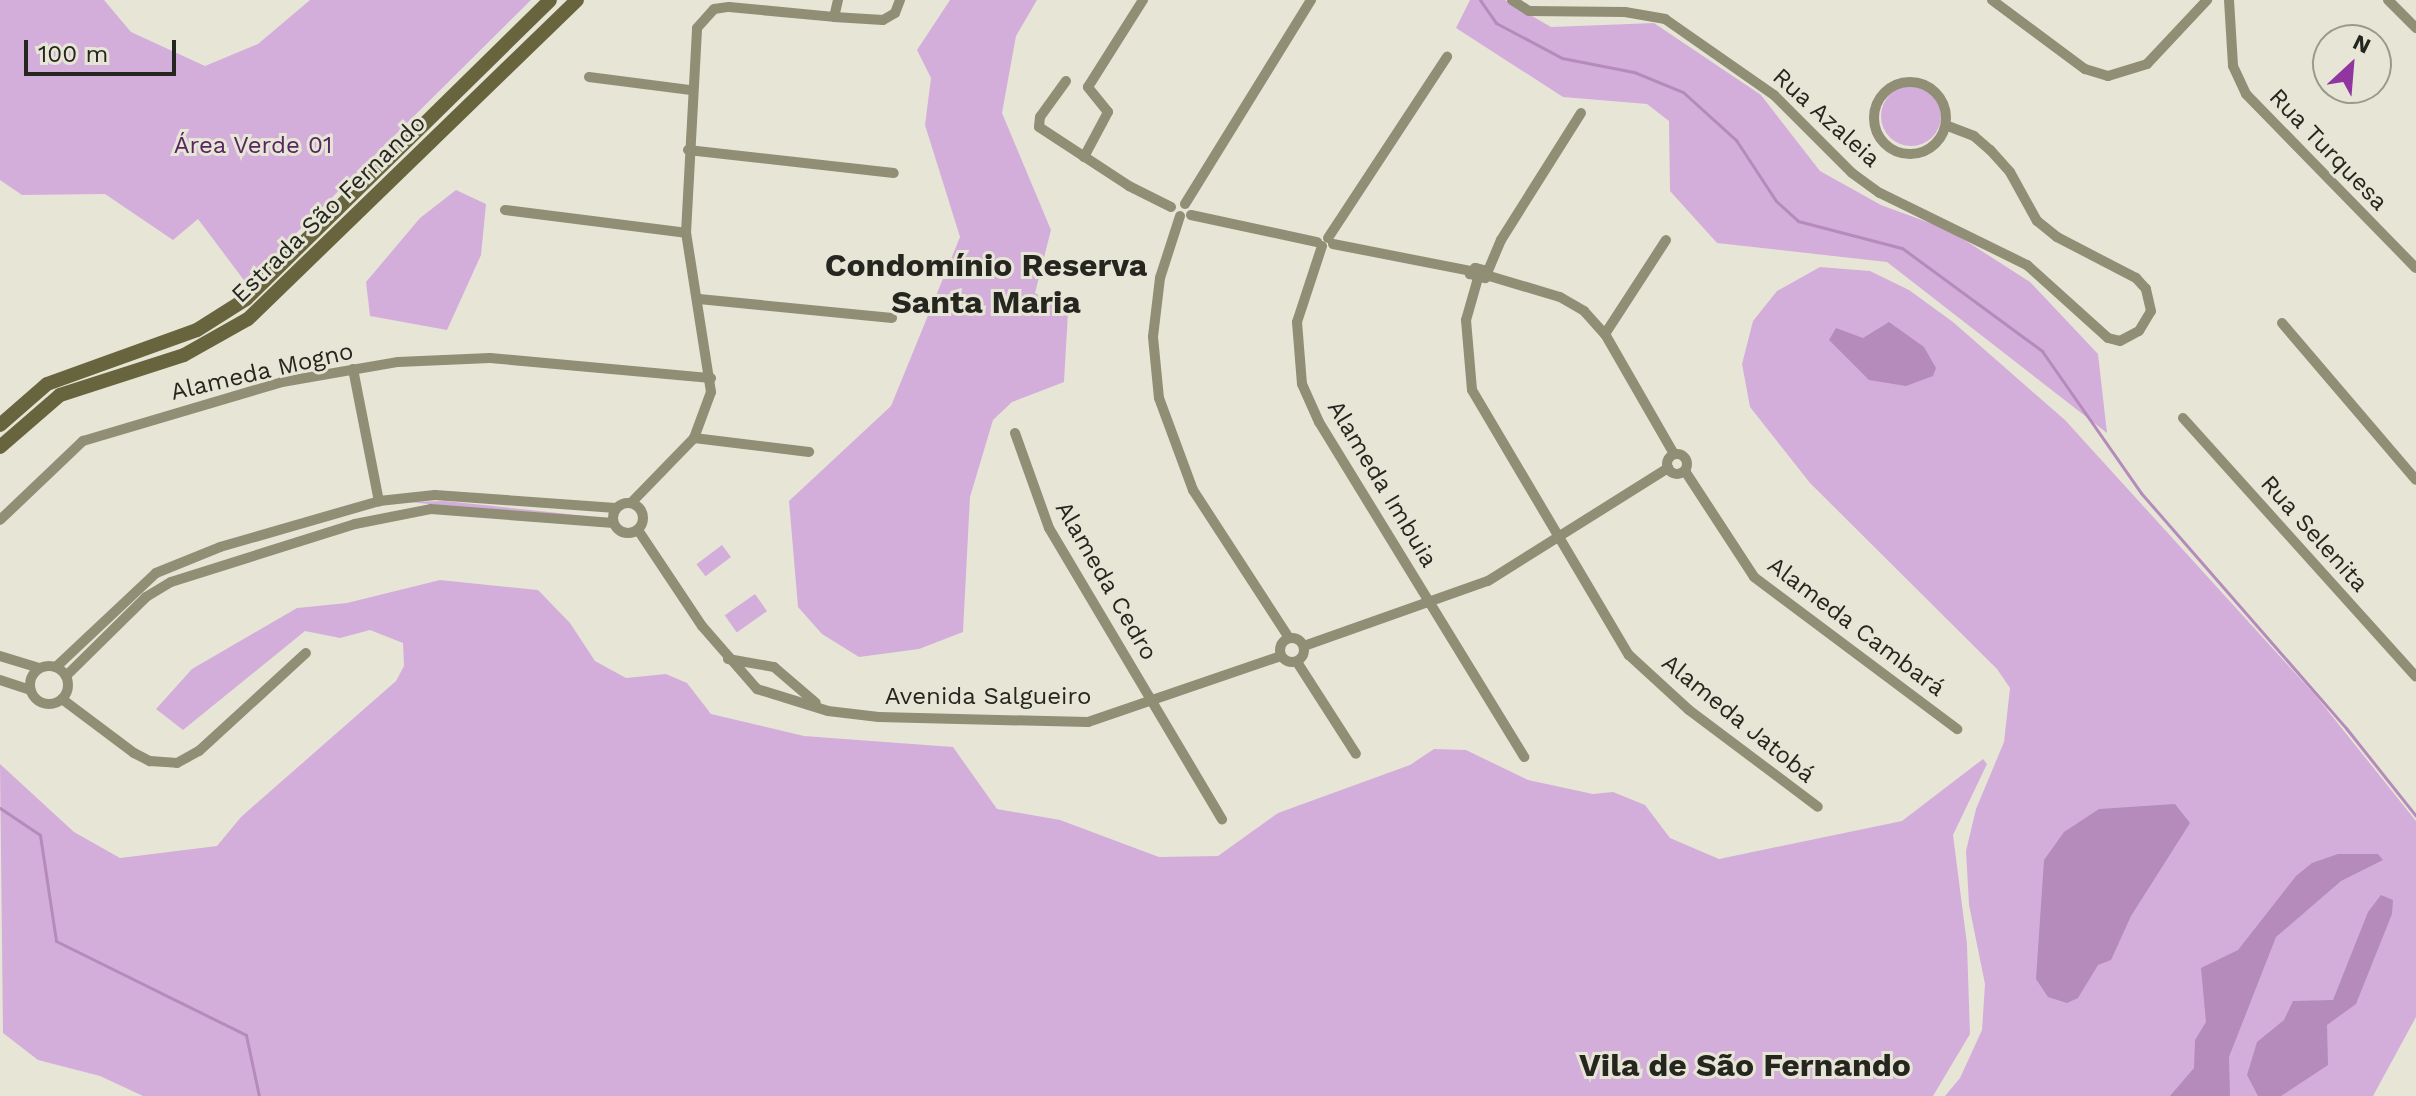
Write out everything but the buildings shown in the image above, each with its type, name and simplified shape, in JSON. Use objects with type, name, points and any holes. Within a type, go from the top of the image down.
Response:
[{"type":"main road","name":"Estrada São Fernando","points":[[0,425],[47,384],[197,330],[246,299],[550,0]]},
{"type":"main road","name":"Estrada São Fernando","points":[[0,447],[60,395],[184,355],[248,319],[577,0]]},
{"type":"street","points":[[834,17],[838,0]]},
{"type":"street","points":[[0,656],[39,668],[56,667],[156,573],[220,547],[379,501],[435,495],[616,508],[631,503],[694,438],[708,407],[711,378],[686,233],[691,90],[697,28],[714,9],[883,20],[895,13],[900,0]]},
{"type":"street","points":[[1084,157],[1108,112],[1088,87],[1143,0]]},
{"type":"street","points":[[1066,81],[1040,117],[1039,127],[1084,157],[1186,215],[1479,274],[1560,297],[1584,311],[1605,334],[1674,454],[1668,468],[1488,581],[1304,646],[1289,638],[1193,490],[1159,398],[1153,337],[1163,267],[1186,215],[1185,204],[1311,0]]},
{"type":"street","points":[[1992,0],[2085,69],[2108,76],[2147,64],[2207,0]]},
{"type":"street","name":"Rua Turquesa","points":[[2229,0],[2233,66],[2246,94],[2416,268]]},
{"type":"street","points":[[2388,0],[2416,28]]},
{"type":"street","name":"Rua Azaleia","points":[[1515,2],[1529,11],[1625,12],[1665,19],[1774,95],[1852,173],[1880,193],[2027,265],[2108,338],[2120,341],[2139,331],[2151,311],[2150,300],[2136,278],[2057,237],[2037,221],[2010,172],[1990,150],[1974,136],[1946,125]]},
{"type":"street","name":"Alameda Imbuia","points":[[1447,57],[1325,242],[1297,322],[1302,384],[1319,422],[1524,757]]},
{"type":"street","points":[[589,77],[691,90]]},
{"type":"street","points":[[1914,82],[1942,102],[1946,125],[1934,146],[1900,153],[1880,140],[1876,105],[1891,87],[1914,82]]},
{"type":"street","name":"Alameda Jatobá","points":[[1581,113],[1479,274],[1466,332],[1472,390],[1629,655],[1689,710],[1818,807]]},
{"type":"street","points":[[688,150],[894,173]]},
{"type":"street","points":[[1171,207],[1178,201],[1185,204]]},
{"type":"street","points":[[505,210],[686,233]]},
{"type":"street","points":[[1605,334],[1666,240]]},
{"type":"street","points":[[699,299],[892,318]]},
{"type":"street","points":[[2282,323],[2416,480]]},
{"type":"street","name":"Alameda Mogno","points":[[0,520],[83,441],[282,382],[353,369],[490,358],[711,378]]},
{"type":"street","points":[[353,369],[379,501]]},
{"type":"street","name":"Rua Selenita","points":[[2183,418],[2416,677]]},
{"type":"street","name":"Alameda Cedro","points":[[1015,433],[1049,528],[1222,819]]},
{"type":"street","points":[[694,438],[809,452]]},
{"type":"street","name":"Alameda Cambará","points":[[1674,454],[1686,459],[1685,471],[1754,577],[1957,729]]},
{"type":"street","points":[[1668,468],[1676,474],[1685,471]]},
{"type":"street","points":[[379,501],[410,509],[613,523],[624,534],[638,530],[642,512],[631,503]]},
{"type":"street","points":[[355,524],[379,501]]},
{"type":"street","points":[[613,523],[616,508]]},
{"type":"street","points":[[62,699],[66,676],[146,597],[171,582],[410,509]]},
{"type":"street","name":"Avenida Salgueiro","points":[[638,530],[728,659],[757,689],[828,711],[1057,723],[1115,716],[1281,656]]},
{"type":"street","points":[[1289,638],[1280,646],[1281,656],[1297,662],[1356,754]]},
{"type":"street","points":[[1297,662],[1304,646]]},
{"type":"street","points":[[62,699],[134,753],[150,761],[177,763],[199,751],[306,653]]},
{"type":"street","points":[[728,659],[753,660],[774,667],[828,711]]},
{"type":"street","points":[[744,674],[753,660]]},
{"type":"street","points":[[56,667],[66,676]]},
{"type":"street","points":[[30,690],[39,668]]},
{"type":"street","points":[[0,680],[30,690],[46,704],[62,699]]},
{"type":"street","points":[[781,697],[788,681]]},
{"type":"green space","name":"Área Verde 01","points":[[0,0],[104,0],[131,32],[205,66],[258,44],[310,0],[531,0],[246,283],[198,219],[173,240],[105,194],[22,195],[0,180]]},
{"type":"green space","points":[[950,0],[1037,0],[1016,36],[1002,113],[1051,230],[1035,293],[1068,312],[1064,382],[1012,402],[993,420],[970,497],[963,632],[919,649],[859,657],[822,634],[798,607],[789,501],[891,406],[960,237],[925,125],[931,78],[917,50]]},
{"type":"green space","points":[[1470,0],[1505,0],[1551,27],[1654,23],[1761,95],[1820,171],[1881,205],[1949,230],[2030,282],[2098,354],[2107,433],[1887,262],[1717,243],[1670,191],[1669,121],[1647,104],[1563,97],[1456,28]]},
{"type":"green space","points":[[1911,86],[1923,88],[1932,95],[1939,104],[1939,128],[1932,137],[1923,144],[1911,146],[1899,144],[1890,137],[1883,128],[1881,116],[1883,104],[1890,95],[1899,88]]},
{"type":"green space","points":[[456,190],[486,204],[481,255],[447,330],[370,316],[366,282],[420,218]]},
{"type":"green space","points":[[1820,267],[1870,271],[1909,290],[1953,322],[2065,420],[2316,696],[2416,821],[2416,1017],[2373,1096],[1945,1096],[1960,1078],[1982,1030],[1985,984],[1969,905],[1966,851],[1976,809],[2004,742],[2010,688],[1997,669],[1810,483],[1750,407],[1742,364],[1753,321],[1777,291]]},
{"type":"green space","points":[[445,501],[587,516],[587,521],[410,502]]},
{"type":"green space","points":[[722,545],[731,557],[705,576],[696,564]]},
{"type":"green space","points":[[440,580],[538,590],[570,623],[595,661],[626,678],[666,674],[687,683],[711,714],[804,736],[953,747],[997,809],[1060,820],[1159,857],[1218,856],[1278,813],[1410,765],[1434,749],[1466,750],[1528,780],[1593,794],[1613,792],[1645,805],[1670,838],[1719,859],[1902,821],[1983,759],[1987,764],[1953,835],[1967,944],[1970,1034],[1933,1096],[143,1096],[100,1076],[38,1060],[3,1033],[0,764],[74,832],[120,858],[217,846],[241,817],[396,681],[404,666],[403,643],[370,630],[340,638],[305,631],[183,730],[156,709],[192,669],[297,608],[347,603]]},
{"type":"green space","points":[[755,594],[767,611],[737,632],[725,615]]},
{"type":"shaded area","points":[[1889,322],[1924,347],[1936,368],[1933,376],[1906,386],[1869,380],[1829,340],[1836,328],[1863,338]]},
{"type":"shaded area","points":[[2175,804],[2190,823],[2131,916],[2111,960],[2098,965],[2078,998],[2067,1003],[2048,997],[2036,979],[2044,860],[2064,832],[2099,809]]},
{"type":"shaded area","points":[[2338,854],[2378,854],[2383,860],[2341,881],[2276,937],[2229,1057],[2230,1096],[2170,1096],[2194,1068],[2195,1040],[2206,1022],[2201,968],[2238,950],[2296,876],[2312,863]]},
{"type":"shaded area","points":[[2381,895],[2393,900],[2392,914],[2356,1004],[2327,1025],[2328,1065],[2281,1096],[2258,1096],[2247,1075],[2257,1042],[2284,1020],[2293,1001],[2333,1000],[2368,912]]},
{"type":"waterway","points":[[1480,0],[1496,23],[1562,58],[1634,72],[1683,92],[1736,140],[1776,201],[1798,221],[1902,248],[2042,351],[2141,493],[2346,728],[2416,816]]},
{"type":"waterway","points":[[0,808],[40,835],[56,941],[246,1035],[259,1096]]},
{"type":"district","name":"Condomínio Reserva Santa Maria","points":[[986,284]]},
{"type":"district","name":"Vila de São Fernando","points":[[1745,1065]]}]
